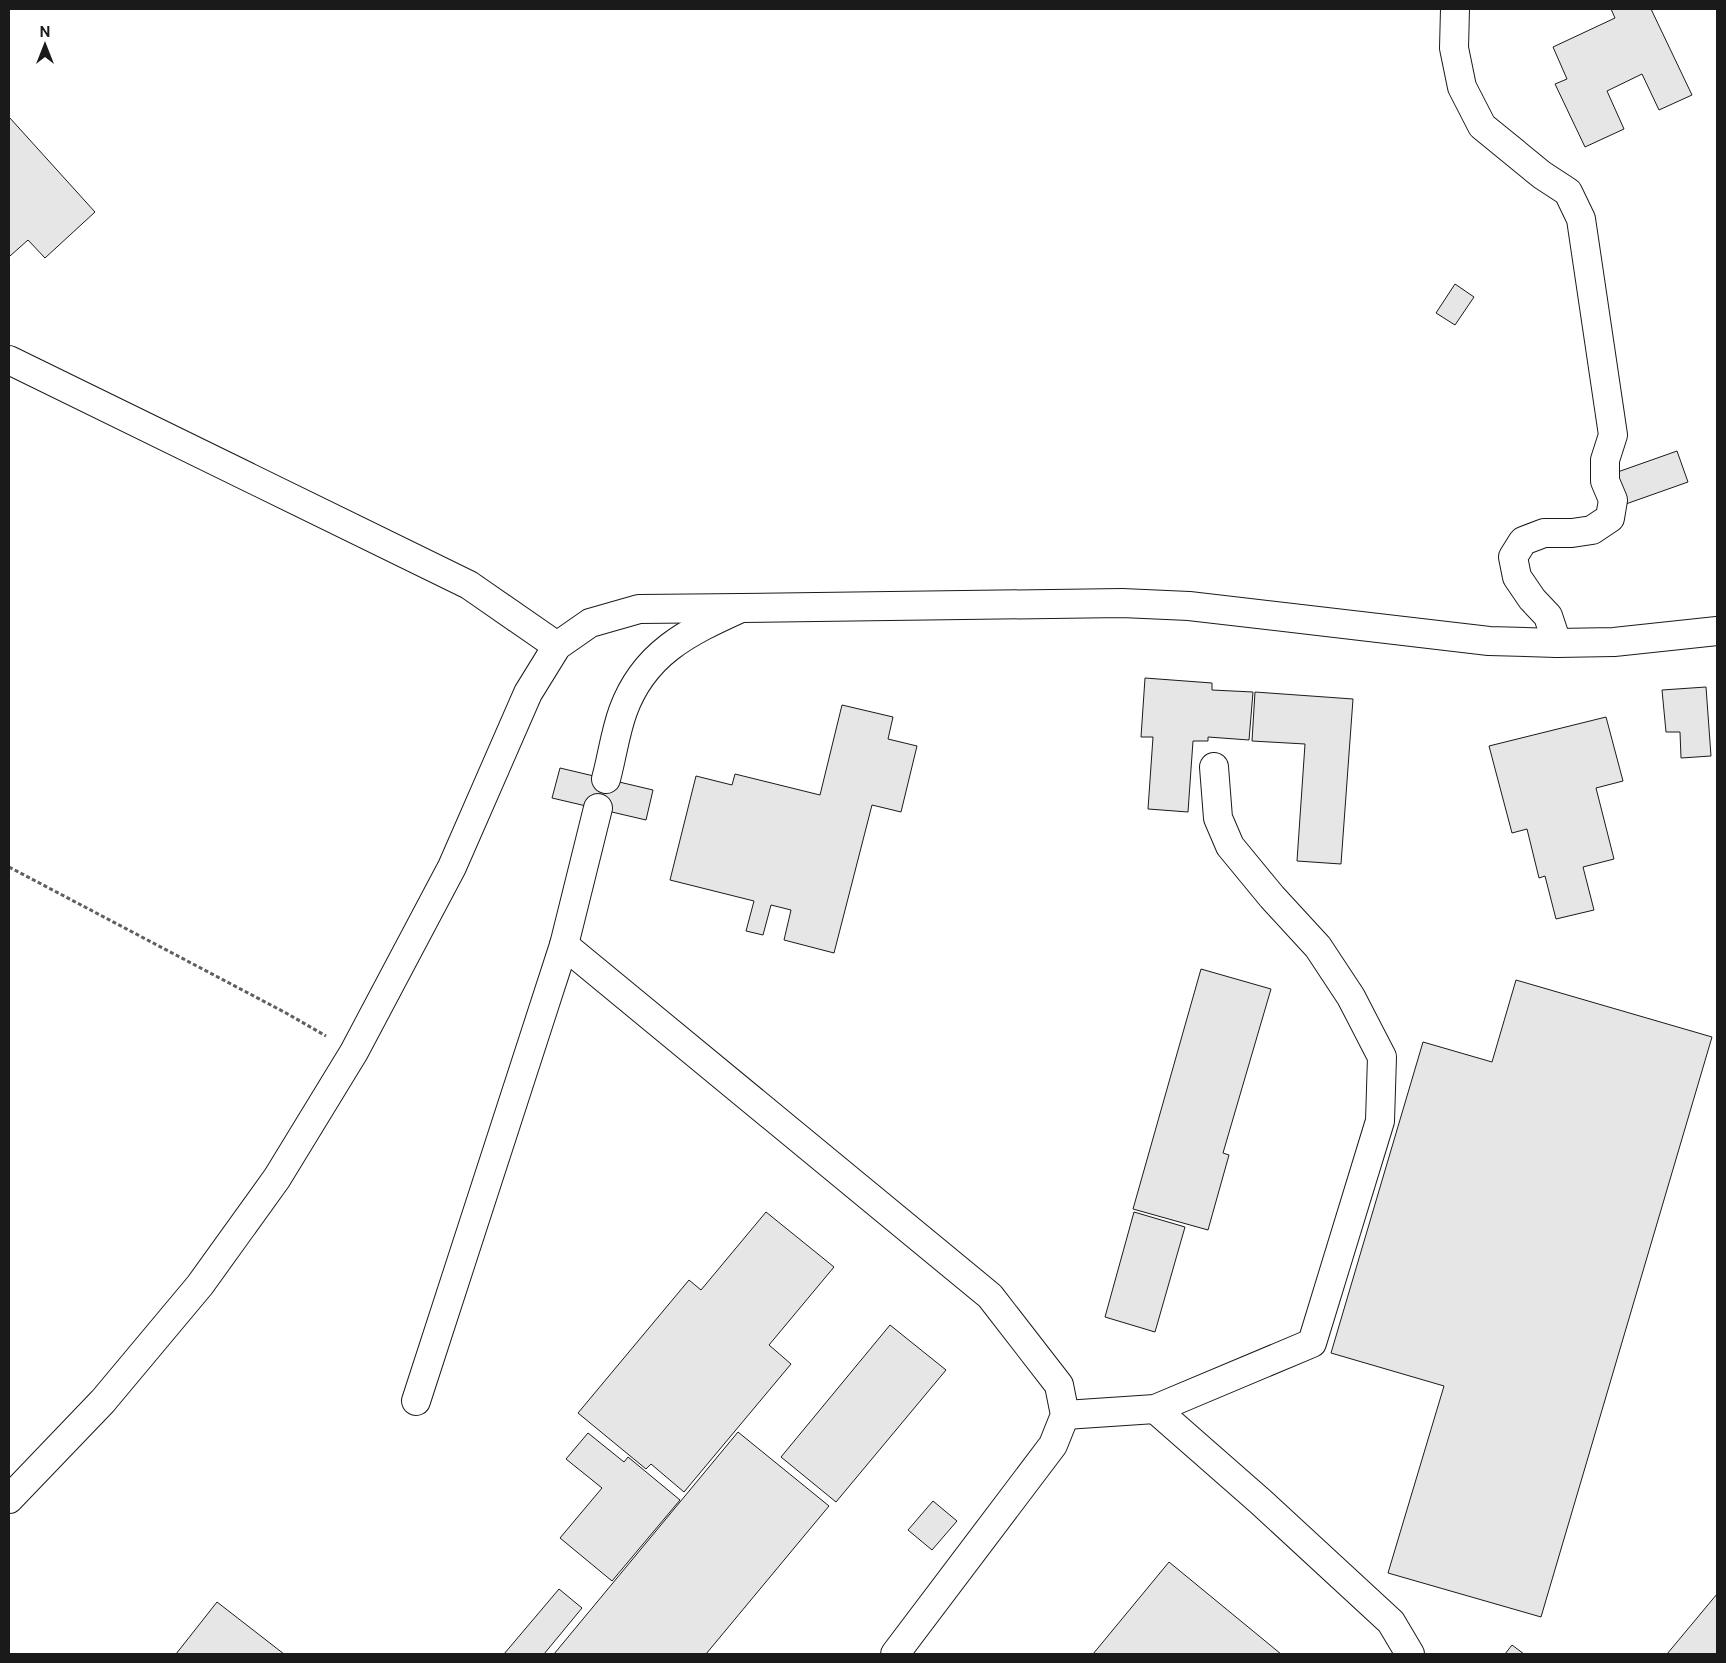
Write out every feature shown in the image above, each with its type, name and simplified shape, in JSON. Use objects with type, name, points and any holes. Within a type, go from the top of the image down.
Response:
[{"type":"street","points":[[1455,9],[1454,48],[1462,87],[1482,126],[1542,175],[1568,192],[1581,219],[1613,435],[1605,460],[1605,480],[1613,500],[1610,518],[1592,530],[1572,533],[1544,533],[1523,542],[1513,556],[1517,577],[1532,599],[1548,616],[1557,643]]},
{"type":"street","points":[[9,360],[469,586],[557,646]]},
{"type":"street","points":[[9,1499],[103,1401],[200,1284],[277,1178],[354,1052],[452,867],[528,694],[557,646],[590,623],[640,609],[1122,603],[1189,606],[1489,641],[1614,642],[1717,631]]},
{"type":"street","points":[[606,779],[623,712],[639,678],[662,652],[697,628],[741,608]]},
{"type":"street","points":[[1065,1414],[1155,1409],[1312,1343],[1380,1121],[1382,1057],[1351,998],[1318,947],[1272,897],[1230,846],[1218,818],[1214,767]]},
{"type":"street","points":[[416,1401],[564,945],[598,808]]},
{"type":"street","points":[[564,945],[990,1296],[1059,1385],[1065,1414],[1054,1445],[895,1654]]},
{"type":"street","points":[[1155,1409],[1261,1502],[1391,1622],[1410,1654]]},
{"type":"path","points":[[9,867],[286,1013],[354,1052]]},
{"type":"building","points":[[1611,9],[1651,9],[1692,95],[1659,110],[1642,74],[1607,91],[1624,129],[1585,147],[1555,84],[1567,79],[1553,47],[1615,18]]},
{"type":"building","points":[[9,117],[95,212],[45,258],[28,240],[10,256],[9,254]]},
{"type":"building","points":[[1455,284],[1474,297],[1455,325],[1436,313]]},
{"type":"building","points":[[1677,451],[1688,482],[1623,505],[1612,474]]},
{"type":"building","points":[[1145,678],[1212,683],[1212,690],[1253,692],[1249,740],[1208,737],[1208,741],[1193,741],[1188,812],[1148,809],[1153,737],[1141,737]]},
{"type":"building","points":[[1706,687],[1711,756],[1681,758],[1680,732],[1666,732],[1662,690]]},
{"type":"building","points":[[1255,692],[1353,699],[1341,864],[1297,861],[1305,744],[1252,741]]},
{"type":"building","points":[[842,705],[893,717],[888,739],[917,746],[901,812],[872,805],[834,953],[784,940],[791,910],[771,905],[763,935],[746,931],[754,901],[670,880],[696,776],[732,785],[735,774],[820,795]]},
{"type":"building","points":[[1606,717],[1623,781],[1596,788],[1614,859],[1583,867],[1594,910],[1556,919],[1545,876],[1539,878],[1527,829],[1512,833],[1489,746]]},
{"type":"building","points":[[560,768],[653,790],[646,820],[552,798]]},
{"type":"building","points":[[1201,969],[1271,989],[1223,1153],[1229,1155],[1208,1230],[1133,1209]]},
{"type":"building","points":[[1516,980],[1712,1037],[1541,1617],[1388,1573],[1444,1386],[1331,1353],[1423,1042],[1492,1062]]},
{"type":"building","points":[[766,1212],[834,1267],[769,1345],[791,1364],[684,1492],[651,1464],[646,1469],[578,1413],[689,1280],[701,1290]]},
{"type":"building","points":[[1134,1212],[1185,1227],[1155,1332],[1105,1317]]},
{"type":"building","points":[[890,1325],[946,1370],[836,1502],[781,1457]]},
{"type":"building","points":[[738,1432],[829,1506],[706,1654],[554,1654]]},
{"type":"building","points":[[588,1433],[624,1462],[628,1457],[680,1500],[612,1581],[560,1538],[602,1488],[566,1459]]},
{"type":"building","points":[[933,1501],[957,1521],[932,1550],[908,1530]]},
{"type":"building","points":[[1169,1562],[1281,1654],[1093,1654]]},
{"type":"building","points":[[559,1589],[582,1608],[544,1654],[504,1654]]},
{"type":"building","points":[[1717,1594],[1717,1654],[1667,1654]]},
{"type":"building","points":[[217,1602],[284,1654],[176,1654]]},
{"type":"building","points":[[1512,1645],[1524,1654],[1505,1654]]}]
